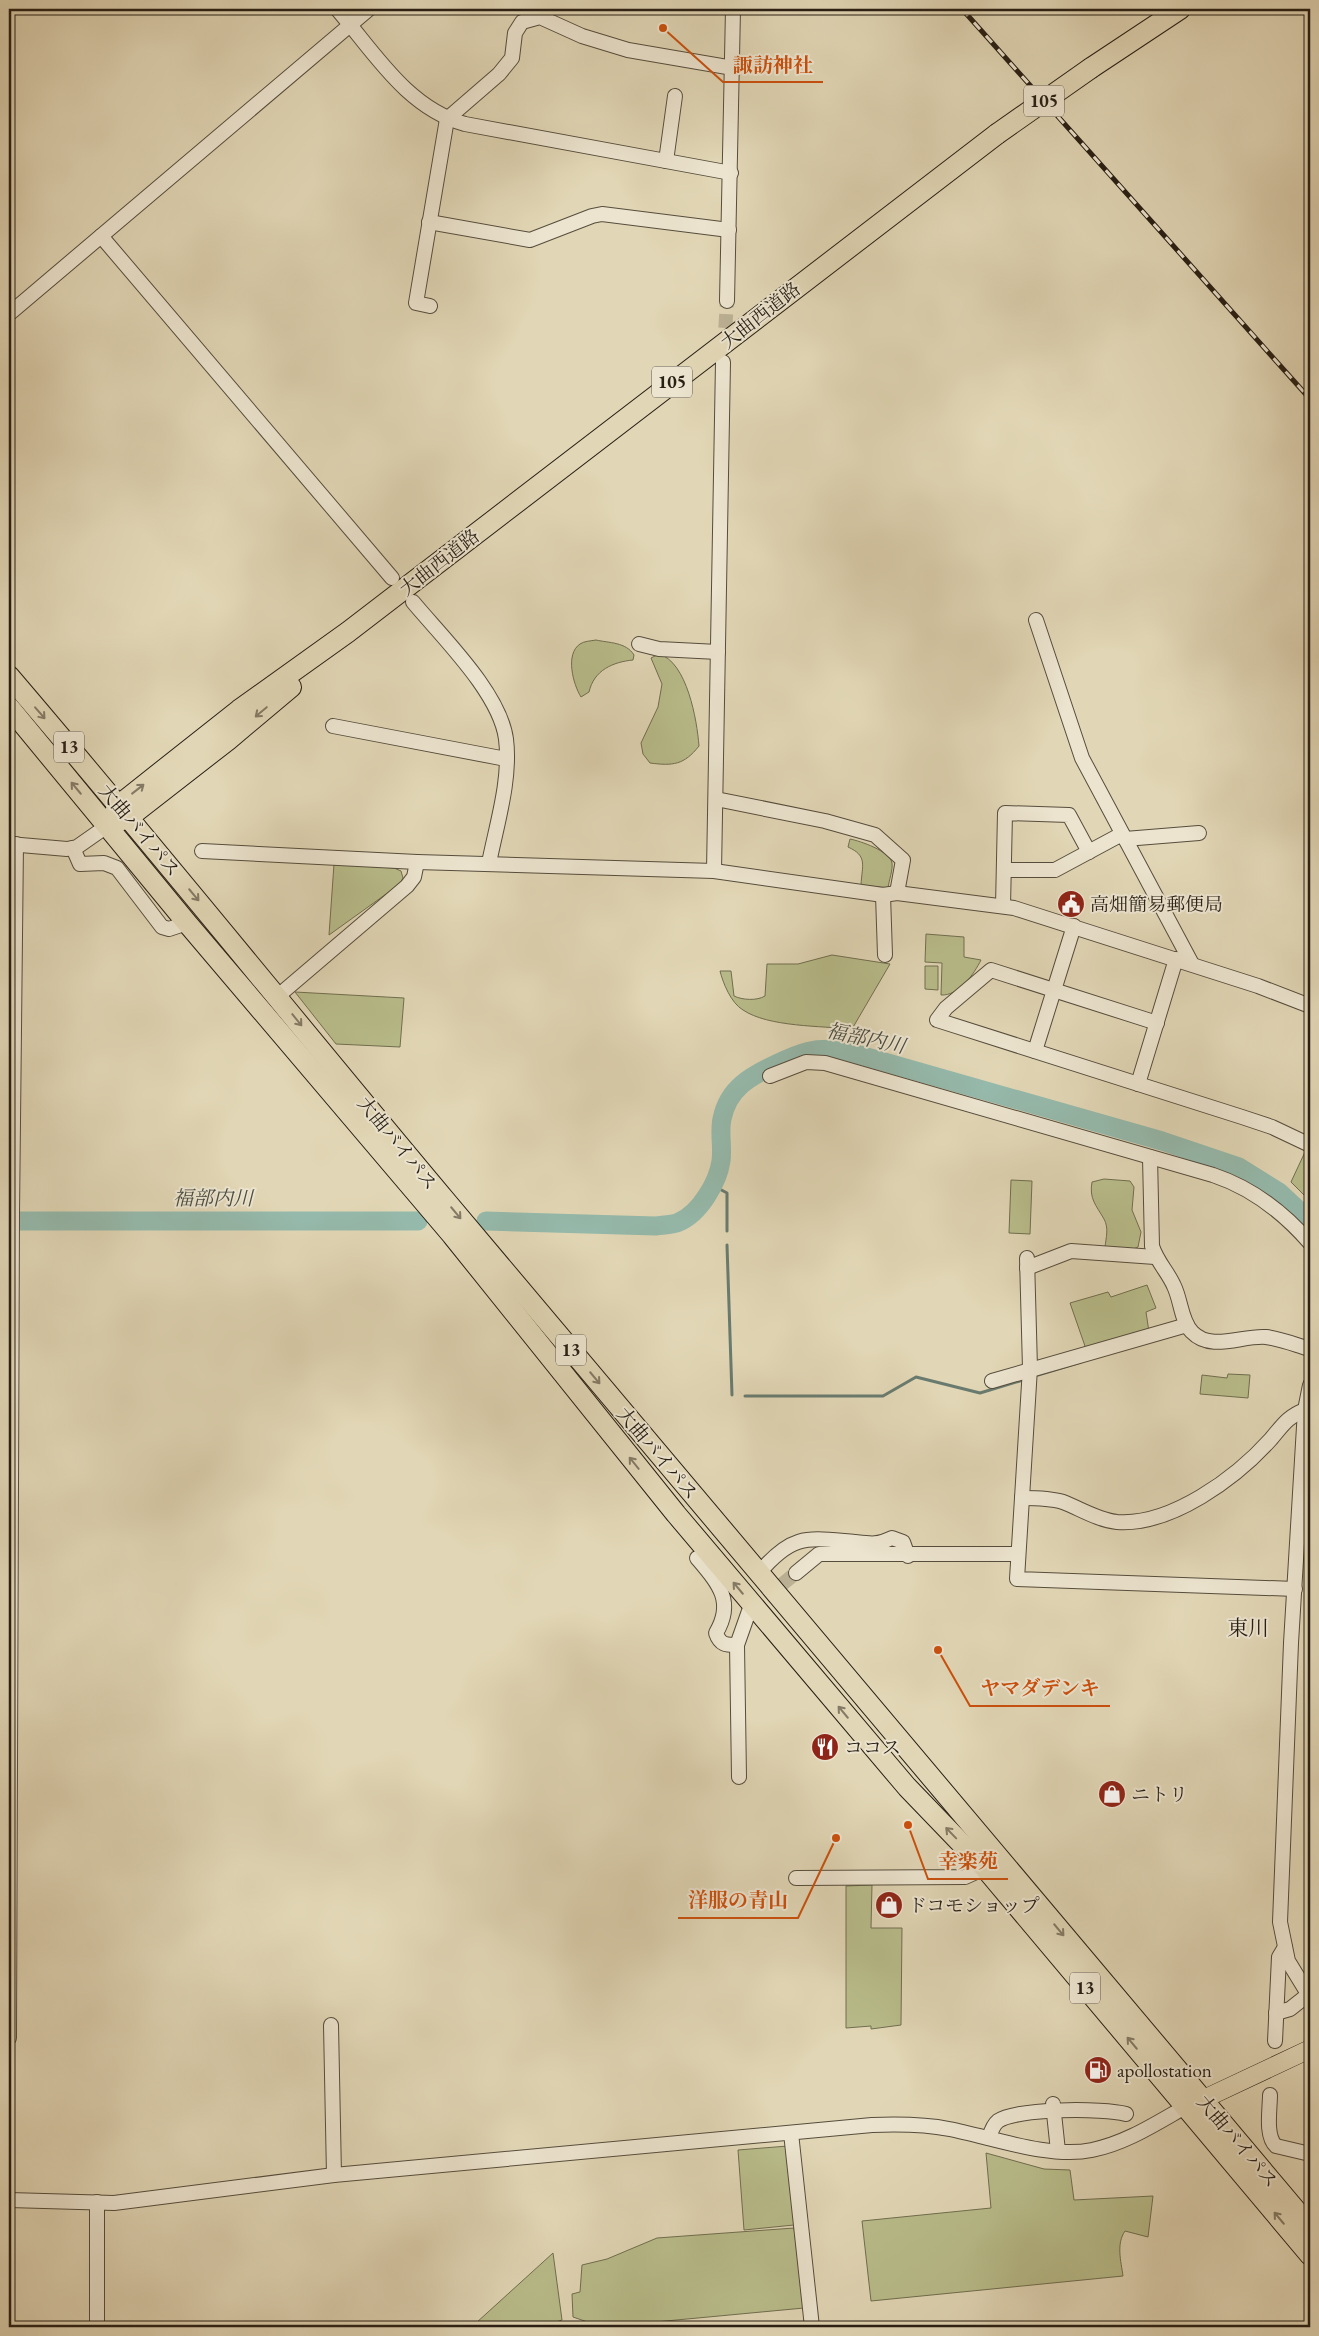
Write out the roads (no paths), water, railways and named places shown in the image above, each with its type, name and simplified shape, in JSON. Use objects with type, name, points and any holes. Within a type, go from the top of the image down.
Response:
[{"type":"highway","name":"大曲西道路","points":[[107,826],[124,811],[228,740],[287,690],[348,632],[997,134],[1180,9]]},
{"type":"highway","name":"大曲バイパス","points":[[9,676],[124,811],[443,1198],[976,1834],[1194,2103],[1310,2256]]},
{"type":"highway","name":"大曲バイパス","points":[[9,707],[187,923],[452,1235],[711,1556],[907,1787],[985,1868],[1194,2103],[1310,2227]]},
{"type":"main road","points":[[1194,2103],[1310,2049]]},
{"type":"street","points":[[337,9],[405,90],[427,108],[447,119],[464,124],[731,173]]},
{"type":"street","points":[[9,314],[369,9]]},
{"type":"street","points":[[727,300],[733,9]]},
{"type":"street","points":[[430,306],[416,303],[447,119],[498,74],[514,54],[514,40],[518,26],[534,18],[545,19],[582,36],[628,50],[733,68]]},
{"type":"street","points":[[666,161],[675,96]]},
{"type":"street","points":[[429,222],[530,240],[592,216],[602,214],[729,230]]},
{"type":"street","points":[[101,236],[392,578]]},
{"type":"street","points":[[714,871],[723,362]]},
{"type":"street","points":[[413,602],[486,691],[500,717],[506,737],[503,796],[490,863]]},
{"type":"street","points":[[1036,620],[1082,758],[1192,964]]},
{"type":"street","points":[[639,644],[658,648],[718,652]]},
{"type":"street","points":[[333,726],[506,759]]},
{"type":"street","points":[[716,799],[826,821],[875,835],[903,860],[897,893]]},
{"type":"street","points":[[1003,906],[1005,813],[1069,815],[1089,852]]},
{"type":"street","points":[[9,2038],[12,844],[52,849],[73,848],[87,841],[107,826]]},
{"type":"street","points":[[1005,870],[1054,870],[1124,837],[1199,833]]},
{"type":"street","points":[[73,848],[80,864],[104,863],[117,868],[162,927],[169,929],[187,923]]},
{"type":"street","points":[[202,851],[417,862],[714,871],[883,895],[897,893],[1003,906],[1074,926],[1192,964],[1310,1006]]},
{"type":"street","points":[[278,996],[407,886],[414,877],[417,862]]},
{"type":"street","points":[[883,895],[885,955]]},
{"type":"street","points":[[1035,1051],[1074,926]]},
{"type":"street","points":[[1138,1084],[1176,959]]},
{"type":"street","points":[[1157,1023],[991,970],[946,1008],[938,1020],[1272,1127],[1310,1145]]},
{"type":"street","points":[[770,1076],[806,1062],[825,1063],[1225,1179],[1254,1194],[1284,1216],[1310,1244]]},
{"type":"street","points":[[1150,1156],[1152,1246],[1155,1257],[1173,1283],[1187,1325],[1192,1332],[1207,1341],[1266,1337],[1310,1349]]},
{"type":"street","points":[[1155,1257],[1071,1250],[1027,1263],[1030,1371],[1017,1579],[1295,1590]]},
{"type":"street","points":[[992,1382],[1187,1325]]},
{"type":"street","points":[[1276,2013],[1290,2009],[1310,1996],[1288,1961],[1280,1922],[1295,1590],[1305,1528],[1307,1404],[1310,1385]]},
{"type":"street","points":[[1022,1498],[1053,1500],[1065,1503],[1076,1510],[1116,1522],[1158,1516],[1189,1505],[1203,1497],[1271,1439],[1292,1414],[1307,1404]]},
{"type":"street","points":[[759,1573],[788,1546],[809,1538],[878,1544],[892,1538],[903,1542],[908,1556]]},
{"type":"street","points":[[796,1573],[819,1554],[908,1556],[1018,1554]]},
{"type":"street","points":[[711,1556],[697,1558],[722,1592],[725,1608],[721,1624],[716,1633],[718,1641],[725,1645],[737,1645]]},
{"type":"street","points":[[739,1777],[737,1645],[749,1611]]},
{"type":"street","points":[[796,1878],[965,1877],[985,1868]]},
{"type":"street","points":[[1275,2041],[1279,1957],[1285,1947]]},
{"type":"street","points":[[330,2025],[334,2175]]},
{"type":"street","points":[[1270,2095],[1270,2130],[1273,2143],[1276,2146],[1310,2154]]},
{"type":"street","points":[[9,2200],[97,2202],[191,2195],[334,2175],[872,2125],[909,2124],[946,2128],[1058,2151],[1090,2151],[1137,2135],[1194,2103]]},
{"type":"street","points":[[1054,2107],[1058,2151]]},
{"type":"street","points":[[989,2138],[994,2126],[1006,2117],[1054,2107],[1091,2109],[1126,2114]]},
{"type":"street","points":[[792,2133],[812,2327]]},
{"type":"street","points":[[97,2202],[97,2327]]},
{"type":"waterway","name":"福部内川","points":[[486,1221],[656,1226],[679,1222],[687,1218],[707,1196],[716,1178],[721,1161],[722,1119],[729,1099],[735,1091],[758,1073],[776,1064],[793,1056],[823,1049],[842,1050],[1162,1141],[1239,1167],[1279,1192],[1310,1221]]},
{"type":"waterway","points":[[714,1186],[727,1193],[727,1231]]},
{"type":"waterway","name":"福部内川","points":[[9,1221],[418,1221]]},
{"type":"waterway","points":[[727,1245],[732,1395]]},
{"type":"waterway","points":[[1038,1375],[1081,1362]]},
{"type":"waterway","points":[[745,1396],[883,1396],[916,1377],[980,1393],[1023,1380]]},
{"type":"waterway","points":[[553,2327],[567,2323],[587,2327]]},
{"type":"tunnel","points":[[724,349],[727,301]]},
{"type":"tunnel","points":[[749,1611],[796,1573]]},
{"type":"railway","points":[[962,9],[1310,399]]},
{"type":"place","name":"諏訪神社","points":[[663,28]]},
{"type":"place","name":"高畑簡易郵便局","points":[[1071,904]]},
{"type":"place","name":"ヤマダデンキ","points":[[938,1650]]},
{"type":"place","name":"ココス","points":[[825,1747]]},
{"type":"place","name":"ニトリ","points":[[1112,1794]]},
{"type":"place","name":"幸楽苑","points":[[908,1825]]},
{"type":"place","name":"洋服の青山","points":[[836,1838]]},
{"type":"place","name":"ドコモショップ","points":[[889,1905]]},
{"type":"place","name":"apollostation","points":[[1098,2070]]},
{"type":"district","name":"東川","points":[[1248,1628]]}]
